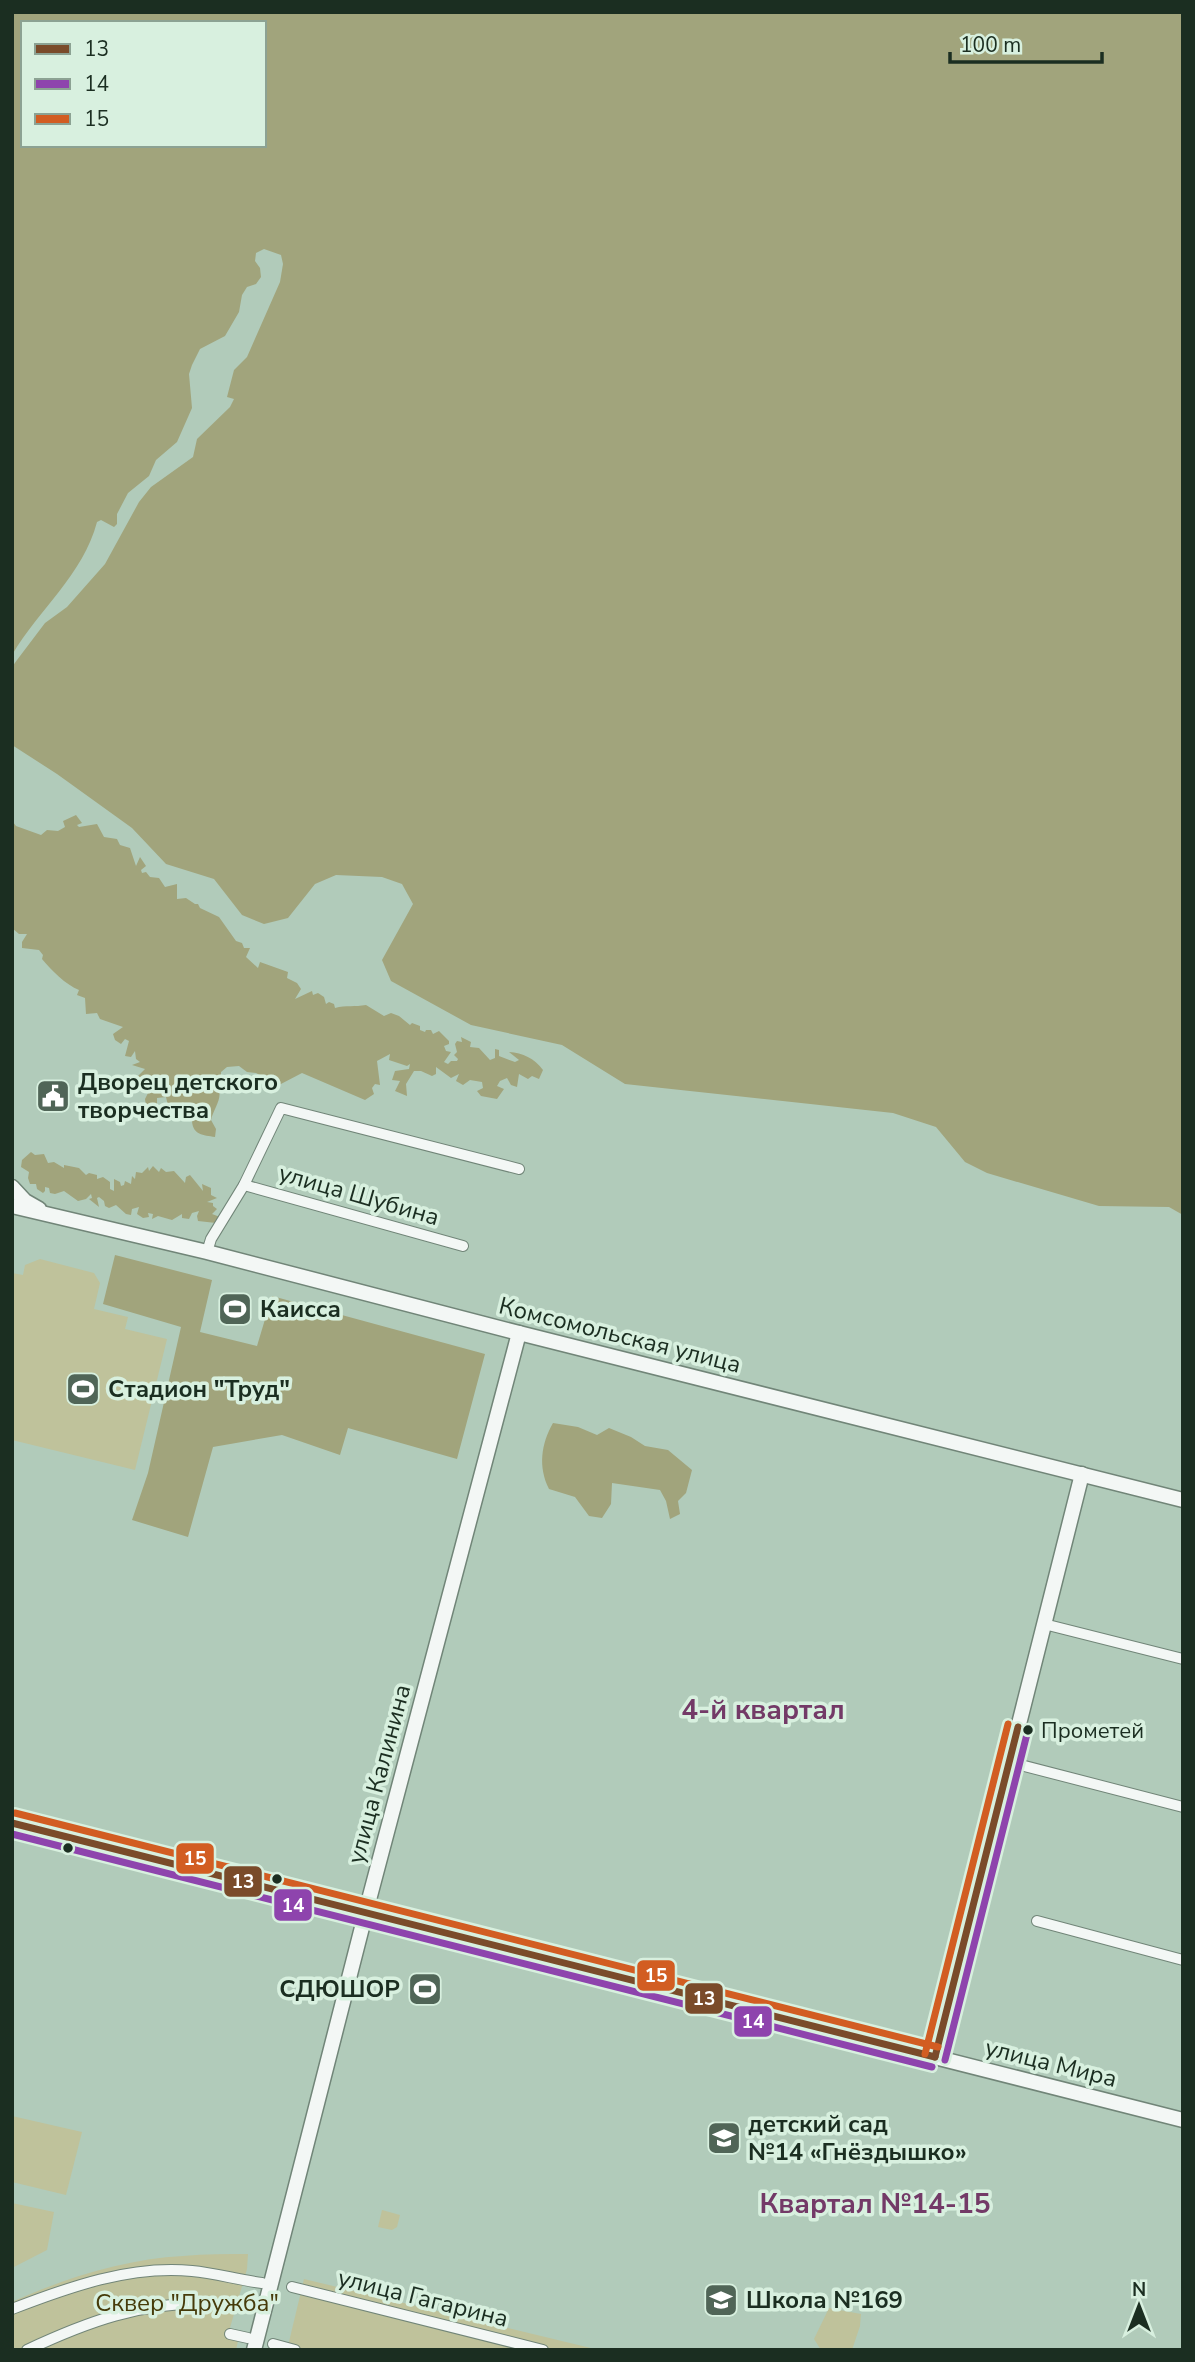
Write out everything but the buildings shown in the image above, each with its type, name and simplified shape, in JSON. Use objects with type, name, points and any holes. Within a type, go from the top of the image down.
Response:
[{"type":"street","points":[[207,1252],[244,1185],[281,1108],[519,1169]]},
{"type":"street","name":"улица Шубина","points":[[244,1185],[463,1246]]},
{"type":"street","name":"Комсомольская улица","points":[[12,1187],[46,1214]]},
{"type":"street","name":"Комсомольская улица","points":[[12,1206],[207,1252],[1183,1500]]},
{"type":"street","name":"улица Калинина","points":[[251,2344],[519,1333]]},
{"type":"street","points":[[935,2057],[1082,1474]]},
{"type":"street","points":[[1044,1624],[1183,1659]]},
{"type":"street","points":[[1009,1762],[1183,1807]]},
{"type":"street","name":"улица Мира","points":[[12,1823],[1183,2120]]},
{"type":"street","points":[[1037,1921],[1183,1960]]},
{"type":"street","points":[[12,2309],[69,2287],[127,2274],[191,2271],[262,2283]]},
{"type":"street","name":"улица Гагарина","points":[[292,2287],[543,2350]]},
{"type":"street","points":[[27,2350],[84,2324],[142,2308],[176,2303],[208,2303]]},
{"type":"street","points":[[230,2334],[251,2344]]},
{"type":"street","points":[[273,2344],[295,2350]]},
{"type":"green space","points":[[12,12],[1183,12],[1183,1215],[1169,1207],[1099,1206],[987,1173],[965,1162],[936,1127],[893,1113],[625,1084],[562,1045],[471,1025],[391,981],[382,960],[413,904],[402,884],[382,877],[336,875],[315,884],[288,918],[264,924],[242,915],[214,879],[166,864],[132,828],[12,745],[12,667],[45,623],[67,607],[105,564],[139,502],[151,487],[193,457],[197,439],[230,407],[234,399],[227,397],[234,370],[247,357],[280,282],[283,264],[281,255],[264,249],[256,253],[255,261],[260,268],[261,277],[256,284],[247,287],[242,295],[239,312],[225,336],[200,349],[192,365],[189,374],[192,408],[177,442],[156,460],[149,476],[128,493],[117,514],[117,524],[114,527],[101,520],[97,522],[82,559],[12,655]]},
{"type":"green space","points":[[76,815],[82,823],[77,825],[79,827],[97,824],[104,837],[117,839],[120,845],[130,848],[136,866],[140,857],[146,866],[141,870],[142,873],[159,878],[165,887],[177,884],[177,899],[186,898],[219,917],[236,941],[242,943],[244,948],[250,948],[246,957],[258,968],[260,962],[288,972],[287,978],[297,983],[301,989],[295,999],[312,991],[313,995],[318,993],[324,997],[326,1004],[334,1004],[335,1008],[366,1005],[384,1016],[391,1013],[399,1016],[410,1025],[412,1023],[420,1026],[420,1030],[425,1032],[431,1030],[433,1034],[439,1031],[449,1041],[449,1044],[444,1046],[446,1051],[451,1052],[444,1062],[448,1064],[458,1059],[454,1055],[457,1052],[455,1044],[457,1041],[462,1042],[461,1037],[471,1042],[470,1047],[479,1048],[490,1060],[495,1058],[495,1049],[499,1050],[499,1056],[515,1062],[519,1060],[509,1052],[524,1055],[543,1070],[539,1079],[532,1076],[528,1079],[519,1074],[517,1087],[511,1085],[507,1078],[500,1081],[497,1086],[504,1089],[497,1099],[481,1096],[477,1091],[483,1088],[482,1082],[470,1080],[463,1085],[456,1081],[459,1074],[451,1078],[436,1067],[436,1074],[432,1076],[414,1071],[406,1084],[407,1096],[395,1091],[400,1081],[392,1080],[395,1071],[409,1069],[410,1064],[407,1066],[389,1060],[390,1054],[377,1061],[380,1085],[375,1084],[372,1088],[374,1094],[365,1100],[302,1073],[279,1085],[239,1066],[227,1067],[215,1084],[219,1092],[218,1101],[211,1120],[216,1129],[215,1137],[199,1134],[192,1121],[170,1114],[166,1097],[157,1098],[157,1107],[146,1107],[145,1099],[148,1093],[141,1090],[143,1081],[138,1076],[145,1069],[132,1065],[140,1062],[136,1059],[135,1051],[131,1057],[125,1056],[129,1041],[125,1039],[121,1044],[115,1040],[113,1034],[123,1027],[100,1019],[97,1013],[86,1014],[85,998],[77,995],[79,990],[54,972],[42,959],[43,955],[39,950],[22,948],[27,934],[19,934],[12,928],[13,822],[16,826],[41,835],[47,830],[58,831],[65,827],[63,821]]},
{"type":"green space","points":[[31,1152],[35,1155],[44,1154],[48,1163],[54,1162],[64,1168],[64,1165],[79,1168],[86,1175],[97,1175],[97,1179],[103,1177],[110,1182],[110,1189],[114,1191],[114,1179],[120,1182],[121,1186],[125,1181],[131,1184],[132,1176],[135,1179],[136,1172],[142,1173],[148,1167],[149,1171],[153,1166],[159,1172],[161,1168],[166,1172],[174,1171],[185,1183],[186,1177],[190,1175],[203,1191],[202,1184],[211,1188],[211,1195],[217,1198],[207,1202],[213,1203],[217,1209],[212,1214],[220,1217],[216,1223],[198,1221],[199,1211],[192,1213],[189,1219],[182,1218],[182,1214],[172,1220],[158,1216],[152,1219],[153,1214],[148,1213],[149,1217],[143,1218],[137,1214],[139,1207],[132,1209],[131,1215],[126,1214],[116,1205],[109,1208],[105,1206],[99,1197],[99,1207],[89,1199],[92,1198],[91,1194],[78,1201],[64,1191],[50,1193],[49,1188],[45,1187],[43,1193],[37,1189],[36,1184],[30,1184],[29,1172],[21,1167],[22,1160]]},
{"type":"green space","points":[[115,1255],[212,1280],[200,1332],[257,1346],[272,1296],[485,1354],[457,1459],[348,1428],[340,1455],[282,1435],[213,1447],[188,1537],[132,1520],[148,1473],[181,1327],[103,1304]]},
{"type":"green space","name":"Стадион \"Труд\"","points":[[40,1259],[94,1273],[100,1283],[94,1309],[128,1317],[125,1329],[167,1339],[135,1470],[12,1440],[12,1273],[23,1275],[25,1265]]},
{"type":"green space","points":[[553,1423],[578,1427],[597,1435],[609,1428],[645,1446],[668,1450],[692,1470],[686,1493],[678,1501],[680,1514],[670,1519],[660,1490],[612,1483],[611,1504],[602,1518],[589,1516],[575,1497],[549,1489],[543,1472],[542,1456]]},
{"type":"green space","points":[[12,2116],[82,2132],[66,2195],[12,2182]]},
{"type":"green space","points":[[12,2203],[54,2212],[47,2250],[12,2268]]},
{"type":"green space","points":[[382,2210],[400,2215],[397,2227],[392,2230],[378,2227]]},
{"type":"green space","name":"Сквер \"Дружба\"","points":[[248,2254],[247,2269],[227,2338],[238,2341],[236,2350],[12,2350],[12,2302],[32,2293],[96,2271],[139,2261],[191,2255]]},
{"type":"green space","name":"Сквер \"Дружба\"","points":[[304,2279],[599,2350],[304,2350],[288,2346]]},
{"type":"green space","points":[[829,2308],[861,2314],[852,2350],[821,2350],[814,2339]]},
{"type":"transit line","name":"15","points":[[925,2054],[1008,1724]]},
{"type":"transit line","name":"13","points":[[935,2057],[1018,1727]]},
{"type":"transit line","name":"14","points":[[945,2060],[1028,1730]]},
{"type":"transit line","name":"15","points":[[15,1813],[938,2047]]},
{"type":"transit line","name":"13","points":[[12,1823],[935,2057]]},
{"type":"transit line","name":"14","points":[[12,1834],[932,2067]]},
{"type":"place","name":"Дворец детского творчества","points":[[53,1096]]},
{"type":"place","name":"Каисса","points":[[235,1309]]},
{"type":"place","name":"Стадион \"Труд\"","points":[[83,1389]]},
{"type":"place","name":"Прометей","points":[[1028,1730]]},
{"type":"place","name":"СДЮШОР","points":[[425,1989]]},
{"type":"place","name":"детский сад №14 «Гнёздышко»","points":[[724,2138]]},
{"type":"place","name":"Школа №169","points":[[721,2300]]},
{"type":"district","name":"4-й квартал","points":[[763,1709]]},
{"type":"district","name":"Квартал №14-15","points":[[875,2203]]}]
